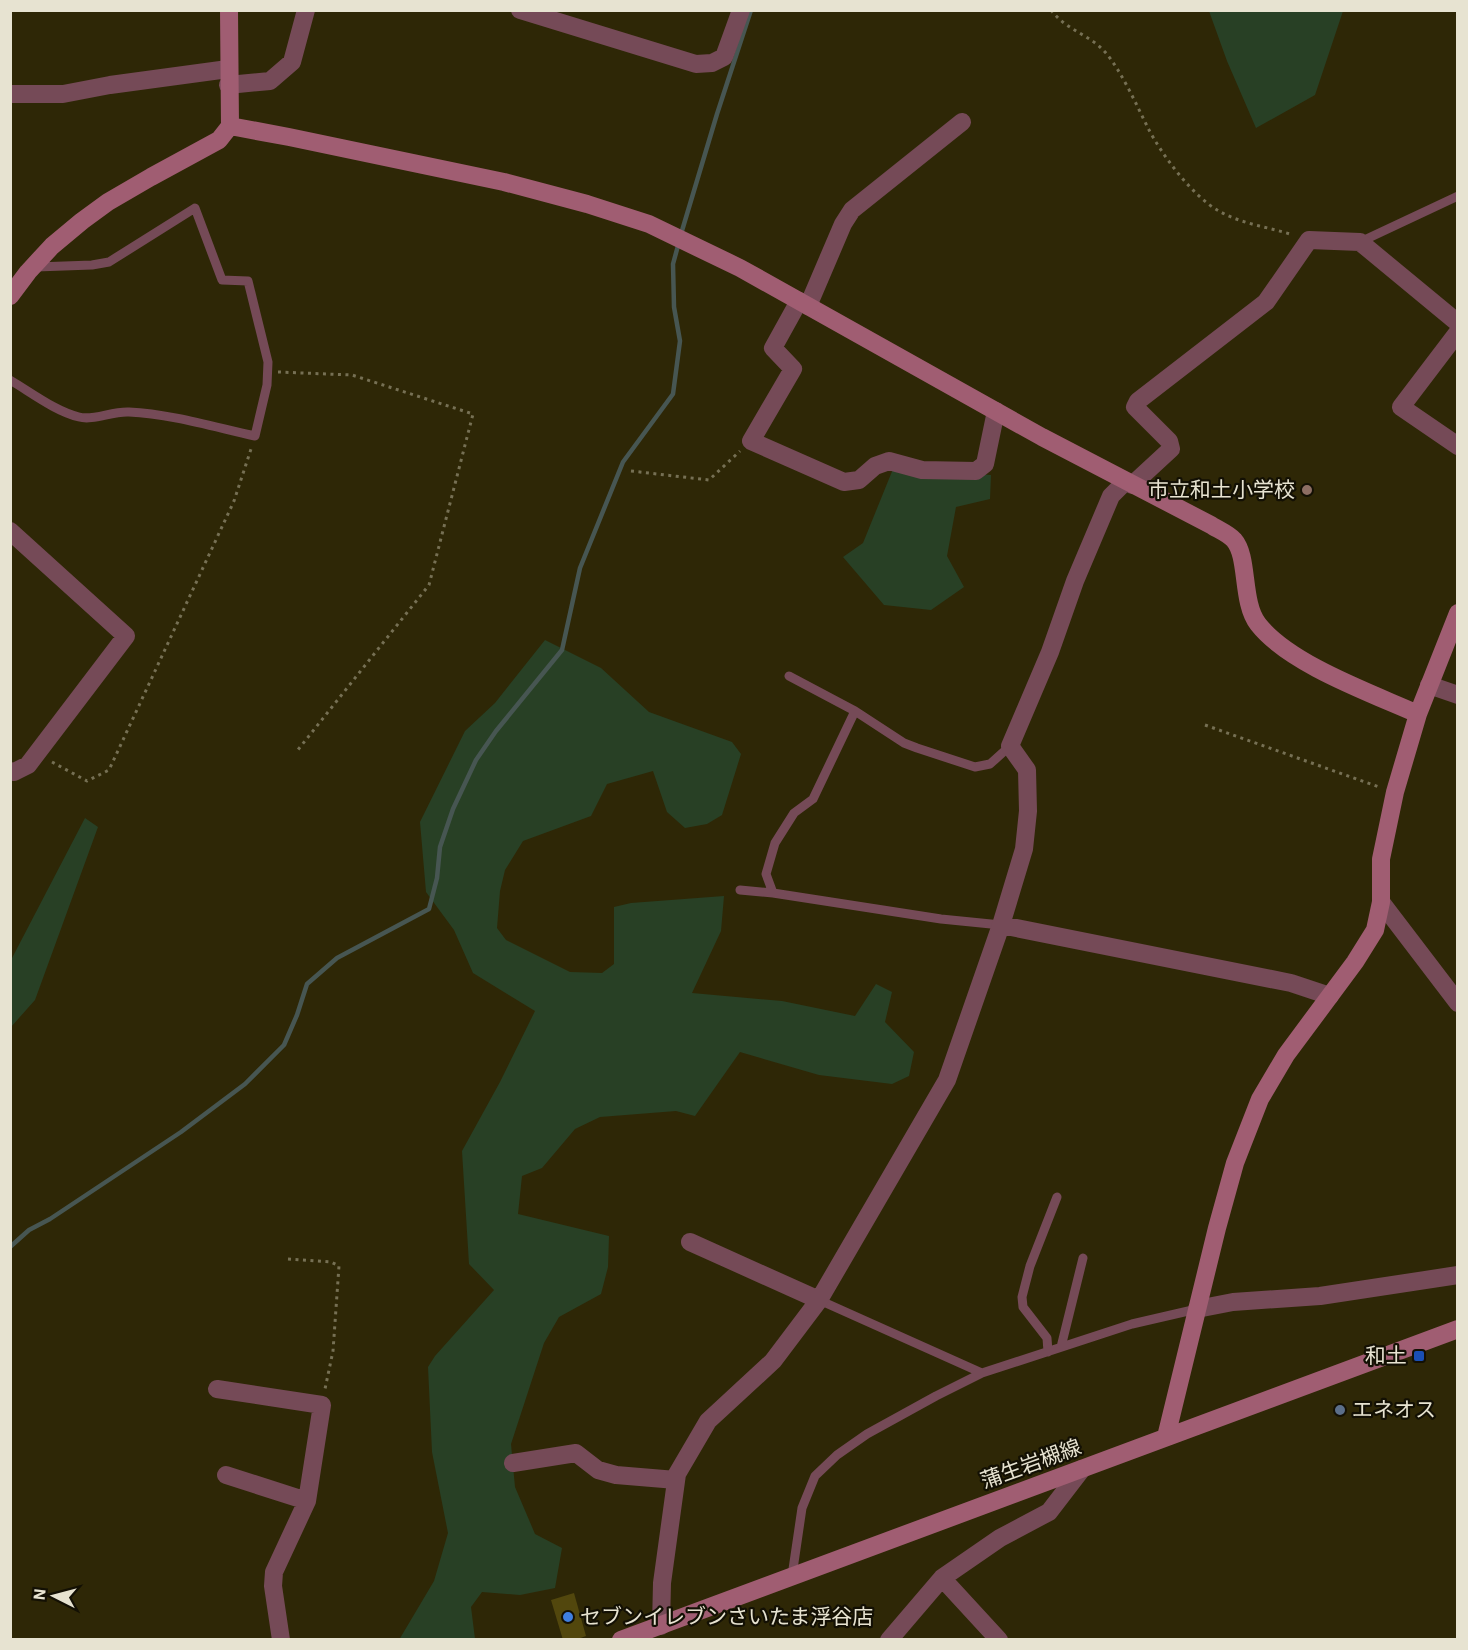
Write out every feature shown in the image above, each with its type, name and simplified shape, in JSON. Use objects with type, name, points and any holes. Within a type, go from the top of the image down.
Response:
[{"type":"street","points":[[10,296],[52,246],[108,202],[219,140],[230,126],[229,10]]},
{"type":"street","points":[[10,94],[63,94],[110,85],[228,77],[270,81],[292,63],[306,10]]},
{"type":"street","points":[[523,11],[696,64],[712,63],[724,57],[741,10]]},
{"type":"street","points":[[962,123],[852,210],[803,303],[773,348],[793,369],[751,441],[844,482],[859,480],[875,466],[889,461],[922,470],[976,471],[985,464],[996,411]]},
{"type":"street","points":[[230,126],[504,182],[587,204],[649,224],[740,268],[996,411],[1211,525],[1234,540],[1240,554],[1247,597],[1256,622],[1275,642],[1309,664],[1418,714]]},
{"type":"street","points":[[653,1632],[677,1474],[708,1421],[773,1361],[819,1300],[947,1080],[1001,925],[1024,849],[1028,812],[1027,770],[1010,746],[1050,652],[1075,581],[1111,496],[1171,449],[1169,441],[1135,407],[1138,401],[1266,302],[1309,240],[1360,242],[1458,322]]},
{"type":"street","points":[[1458,332],[1401,407],[1458,446]]},
{"type":"street","points":[[10,531],[126,636],[28,765],[14,772],[10,771]]},
{"type":"street","points":[[1166,1437],[1235,1163],[1260,1099],[1286,1055],[1355,962],[1374,930],[1381,902],[1381,859],[1395,792],[1418,714],[1458,613]]},
{"type":"street","points":[[1430,685],[1458,694]]},
{"type":"street","points":[[1381,902],[1458,1003]]},
{"type":"street","points":[[1001,925],[1291,983],[1330,996]]},
{"type":"street","points":[[690,1242],[819,1300]]},
{"type":"street","points":[[1197,1308],[1233,1302],[1320,1296],[1458,1275]]},
{"type":"street","name":"蒲生岩槻線","points":[[621,1640],[653,1632],[792,1576],[1458,1329]]},
{"type":"street","points":[[217,1389],[322,1405],[307,1501],[274,1572],[273,1586],[281,1640]]},
{"type":"street","points":[[513,1463],[576,1453],[598,1470],[616,1475],[676,1480]]},
{"type":"street","points":[[889,1640],[942,1578],[1000,1538],[1049,1512],[1082,1469]]},
{"type":"street","points":[[226,1475],[307,1501]]},
{"type":"street","points":[[942,1578],[999,1640]]},
{"type":"lane","points":[[1360,242],[1458,196]]},
{"type":"lane","points":[[10,380],[51,405],[77,417],[88,419],[106,413],[126,412],[153,414],[255,436],[267,386],[268,362],[248,281],[222,280],[195,208],[109,262],[92,265],[33,267]]},
{"type":"lane","points":[[789,676],[855,711],[904,743],[975,767],[990,764],[1010,746]]},
{"type":"lane","points":[[773,893],[766,874],[776,843],[794,813],[813,799],[855,711]]},
{"type":"lane","points":[[740,890],[942,919],[1001,925]]},
{"type":"lane","points":[[1048,1352],[1047,1338],[1023,1307],[1022,1297],[1030,1266],[1057,1197]]},
{"type":"lane","points":[[1061,1347],[1083,1258]]},
{"type":"lane","points":[[819,1300],[982,1373]]},
{"type":"lane","points":[[792,1576],[802,1508],[815,1476],[837,1455],[867,1434],[982,1373],[1132,1324],[1197,1308]]},
{"type":"path","points":[[1051,10],[1060,22],[1089,38],[1105,52],[1131,93],[1153,138],[1197,193],[1219,211],[1247,223],[1309,240]]},
{"type":"path","points":[[268,372],[352,375],[473,414],[429,585],[297,751]]},
{"type":"path","points":[[37,754],[87,781],[109,770],[234,501],[255,436]]},
{"type":"path","points":[[631,471],[709,480],[751,441]]},
{"type":"path","points":[[1205,725],[1395,792]]},
{"type":"path","points":[[288,1259],[331,1262],[339,1266],[333,1351],[322,1405]]},
{"type":"green space","points":[[1209,11],[1343,11],[1315,95],[1256,128],[1227,61]]},
{"type":"green space","points":[[893,469],[991,475],[990,499],[956,507],[947,556],[964,587],[931,610],[884,605],[843,557],[863,543]]},
{"type":"green space","points":[[545,640],[601,668],[649,712],[732,742],[741,754],[722,815],[707,824],[685,828],[667,812],[653,771],[607,784],[591,816],[523,841],[505,870],[500,891],[497,928],[506,940],[570,972],[602,973],[614,964],[614,907],[631,903],[724,896],[721,931],[692,993],[782,1001],[855,1016],[876,984],[892,992],[885,1022],[914,1052],[909,1076],[892,1084],[819,1075],[740,1052],[695,1116],[676,1111],[600,1117],[575,1129],[542,1168],[522,1176],[518,1214],[609,1236],[608,1267],[601,1294],[559,1317],[544,1343],[511,1444],[515,1487],[535,1534],[562,1548],[555,1588],[520,1595],[482,1592],[471,1607],[475,1639],[399,1640],[434,1581],[448,1533],[432,1452],[428,1367],[435,1356],[494,1290],[469,1264],[462,1151],[535,1011],[473,973],[454,930],[426,892],[420,822],[465,731],[495,703]]},
{"type":"green space","points":[[85,818],[98,827],[35,1000],[11,1027],[11,960]]},
{"type":"building","points":[[574,1593],[586,1636],[575,1640],[563,1640],[551,1600]]},
{"type":"waterway","points":[[681,234],[751,10]]},
{"type":"waterway","points":[[10,1247],[29,1230],[50,1219],[181,1132],[245,1084],[284,1045],[307,984],[337,958],[429,909],[437,878],[440,847],[453,809],[476,760],[496,731],[562,650],[580,568],[623,462],[673,394],[680,341],[674,307],[673,264],[679,242]]},
{"type":"place","name":"市立和土小学校","points":[[1307,490]]},
{"type":"place","name":"和土","points":[[1419,1356]]},
{"type":"place","name":"エネオス","points":[[1340,1410]]},
{"type":"place","name":"セブンイレブンさいたま浮谷店","points":[[568,1617]]}]
